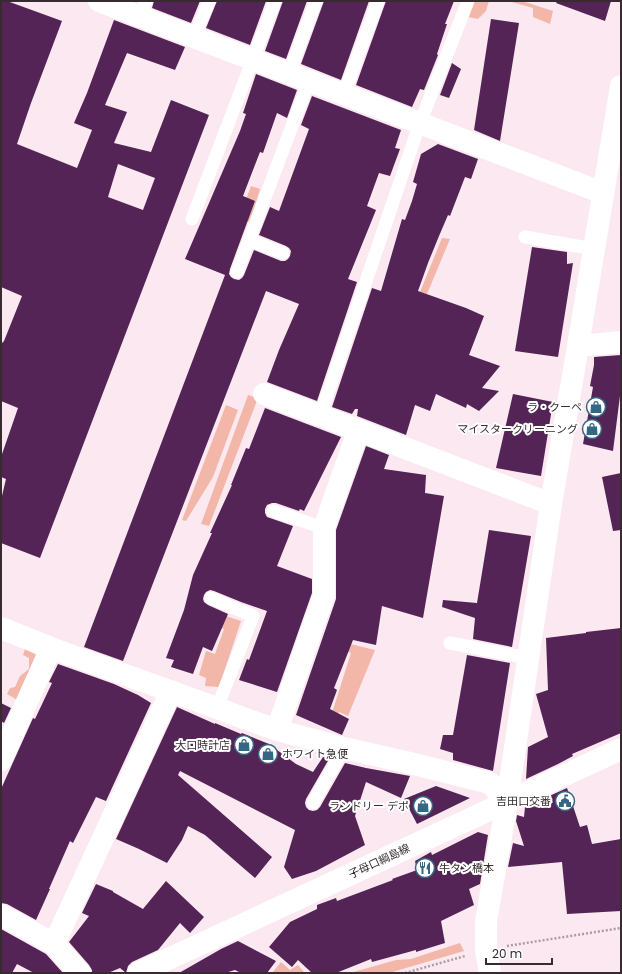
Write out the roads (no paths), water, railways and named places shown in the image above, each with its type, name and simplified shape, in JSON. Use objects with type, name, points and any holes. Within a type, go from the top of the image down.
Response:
[{"type":"street","points":[[100,1],[143,9],[194,37],[603,193]]},
{"type":"street","points":[[488,960],[486,921],[508,802],[551,504],[621,86]]},
{"type":"street","points":[[578,346],[621,342]]},
{"type":"street","points":[[264,394],[551,504]]},
{"type":"street","points":[[277,730],[324,595],[324,528],[358,431]]},
{"type":"street","points":[[1,628],[51,648],[277,730],[344,748],[490,783],[508,802]]},
{"type":"street","points":[[1,760],[51,648]]},
{"type":"street","points":[[54,944],[170,691]]},
{"type":"street","name":"子母口綱島線","points":[[138,973],[621,749]]},
{"type":"street","points":[[1,915],[54,944],[80,973]]},
{"type":"lane","points":[[194,37],[209,1]]},
{"type":"lane","points":[[192,219],[275,1]]},
{"type":"lane","points":[[289,73],[316,1]]},
{"type":"lane","points":[[344,94],[378,1]]},
{"type":"lane","points":[[320,416],[420,123],[468,1]]},
{"type":"lane","points":[[237,272],[309,81]]},
{"type":"lane","points":[[525,238],[594,249]]},
{"type":"lane","points":[[249,240],[283,253]]},
{"type":"lane","points":[[273,511],[324,528]]},
{"type":"lane","points":[[211,598],[253,616],[217,708]]},
{"type":"lane","points":[[450,643],[528,658]]},
{"type":"lane","points":[[313,803],[344,748]]},
{"type":"place","name":"ラ・クーペ","points":[[596,407]]},
{"type":"place","name":"マイスタークリーニング","points":[[592,429]]},
{"type":"place","name":"大口時計店","points":[[244,745]]},
{"type":"place","name":"ホワイト急便","points":[[268,754]]},
{"type":"place","name":"吉田口交番","points":[[565,801]]},
{"type":"place","name":"ランドリー デポ","points":[[423,806]]},
{"type":"place","name":"牛タン橋本","points":[[425,868]]}]
